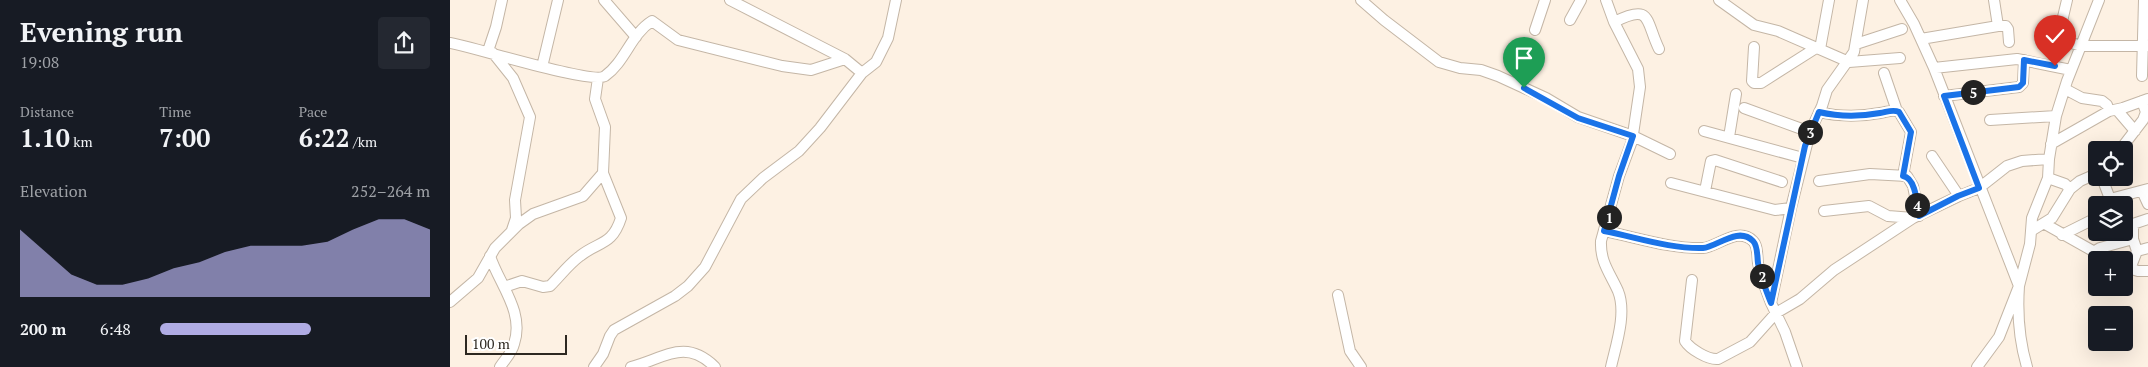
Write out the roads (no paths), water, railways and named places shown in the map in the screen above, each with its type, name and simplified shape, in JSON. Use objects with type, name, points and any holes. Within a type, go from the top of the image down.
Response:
[{"type":"street","points":[[490,52],[502,0]]},
{"type":"street","points":[[542,67],[558,0]]},
{"type":"street","points":[[604,0],[636,37]]},
{"type":"street","points":[[730,0],[844,59],[862,73]]},
{"type":"street","points":[[595,367],[614,330],[675,296],[688,286],[704,267],[741,199],[763,178],[799,151],[820,128],[862,73],[876,62],[888,38],[896,0]]},
{"type":"street","points":[[1361,0],[1439,62],[1460,68],[1481,70],[1498,76],[1546,98],[1578,118],[1633,136],[1670,154]]},
{"type":"street","points":[[1535,30],[1545,0]]},
{"type":"street","points":[[1570,20],[1581,0]]},
{"type":"street","points":[[1606,0],[1614,22],[1638,69],[1640,78],[1633,136],[1619,176],[1600,252],[1604,265],[1618,291],[1621,317],[1620,331],[1611,367]]},
{"type":"street","points":[[1719,0],[1754,25],[1778,31],[1849,62],[1900,58]]},
{"type":"street","points":[[1754,47],[1752,81],[1761,82],[1818,49],[1829,0]]},
{"type":"street","points":[[1771,303],[1791,208],[1810,132],[1827,90],[1837,74],[1849,62],[1854,52],[1863,0]]},
{"type":"street","points":[[1994,0],[1998,26]]},
{"type":"street","points":[[2066,0],[2060,38],[2081,46],[2145,46]]},
{"type":"street","points":[[1977,367],[1999,337],[2019,286],[2030,244],[2034,210],[2048,178],[2048,159],[2056,116],[2071,70],[2099,0]]},
{"type":"street","points":[[2142,76],[2145,46],[2144,0]]},
{"type":"street","points":[[1902,1],[1934,68],[1979,188],[2019,286],[2017,309],[2019,331],[2027,367]]},
{"type":"street","points":[[1614,22],[1624,17],[1644,14],[1647,17],[1650,31],[1659,49]]},
{"type":"street","points":[[450,43],[542,67],[598,78],[605,76],[617,64],[636,37],[652,21],[678,40],[782,66],[811,70],[844,59]]},
{"type":"street","points":[[1921,39],[2006,26],[2009,42]]},
{"type":"street","points":[[1856,44],[1902,29]]},
{"type":"street","points":[[490,52],[513,78],[530,117],[515,200],[516,218],[512,230]]},
{"type":"street","points":[[1934,68],[2004,59],[2024,60],[2071,70]]},
{"type":"street","points":[[1944,96],[2019,87],[2023,83],[2024,60]]},
{"type":"street","points":[[1884,73],[1897,111],[1911,132],[1903,176]]},
{"type":"street","points":[[504,287],[522,281],[543,287],[550,286],[580,255],[604,244],[610,238],[621,218],[603,173],[605,127],[594,93],[598,78]]},
{"type":"street","points":[[2065,90],[2082,98],[2102,101],[2135,131]]},
{"type":"street","points":[[1729,137],[1736,94]]},
{"type":"street","points":[[2051,144],[2113,110],[2145,100],[2146,112],[2127,141]]},
{"type":"street","points":[[1744,108],[1810,132]]},
{"type":"street","points":[[1819,112],[1840,117],[1897,111]]},
{"type":"street","points":[[1990,120],[2056,116]]},
{"type":"street","points":[[1704,131],[1803,158]]},
{"type":"street","points":[[1932,156],[1958,196]]},
{"type":"street","points":[[1692,280],[1685,341],[1713,360],[1732,353],[1750,342],[1776,313],[1800,299],[1834,270],[1916,217],[1958,196],[1979,188],[2007,166],[2022,161],[2048,159]]},
{"type":"street","points":[[1705,191],[1710,166],[1714,160],[1782,182]]},
{"type":"street","points":[[450,302],[478,278],[490,256],[512,230],[533,214],[583,196],[603,173]]},
{"type":"street","points":[[1819,180],[1870,174],[1903,176],[1910,179],[1913,186],[1916,217]]},
{"type":"street","points":[[2048,178],[2065,184],[2070,189]]},
{"type":"street","points":[[2031,230],[2045,224],[2056,213],[2070,189],[2088,178]]},
{"type":"street","points":[[1671,183],[1775,210],[1791,208]]},
{"type":"street","points":[[2128,196],[2145,190],[2148,204]]},
{"type":"street","points":[[1824,211],[1869,206],[1888,216],[1916,217]]},
{"type":"street","points":[[2133,224],[2148,219]]},
{"type":"street","points":[[2062,235],[2088,222]]},
{"type":"street","points":[[2045,224],[2062,235],[2095,251],[2126,241]]},
{"type":"street","points":[[1604,231],[1693,248],[1709,248],[1722,239],[1747,238],[1752,240],[1756,245],[1758,264],[1771,303],[1797,367]]},
{"type":"street","points":[[2133,239],[2137,251]]},
{"type":"street","points":[[2133,258],[2137,251],[2148,248]]},
{"type":"street","points":[[490,256],[510,298],[516,329],[514,344],[500,367]]},
{"type":"street","points":[[2133,269],[2148,271]]},
{"type":"street","points":[[1338,295],[1350,351],[1361,367]]},
{"type":"street","points":[[631,367],[673,353],[691,351],[704,356],[715,367]]}]
